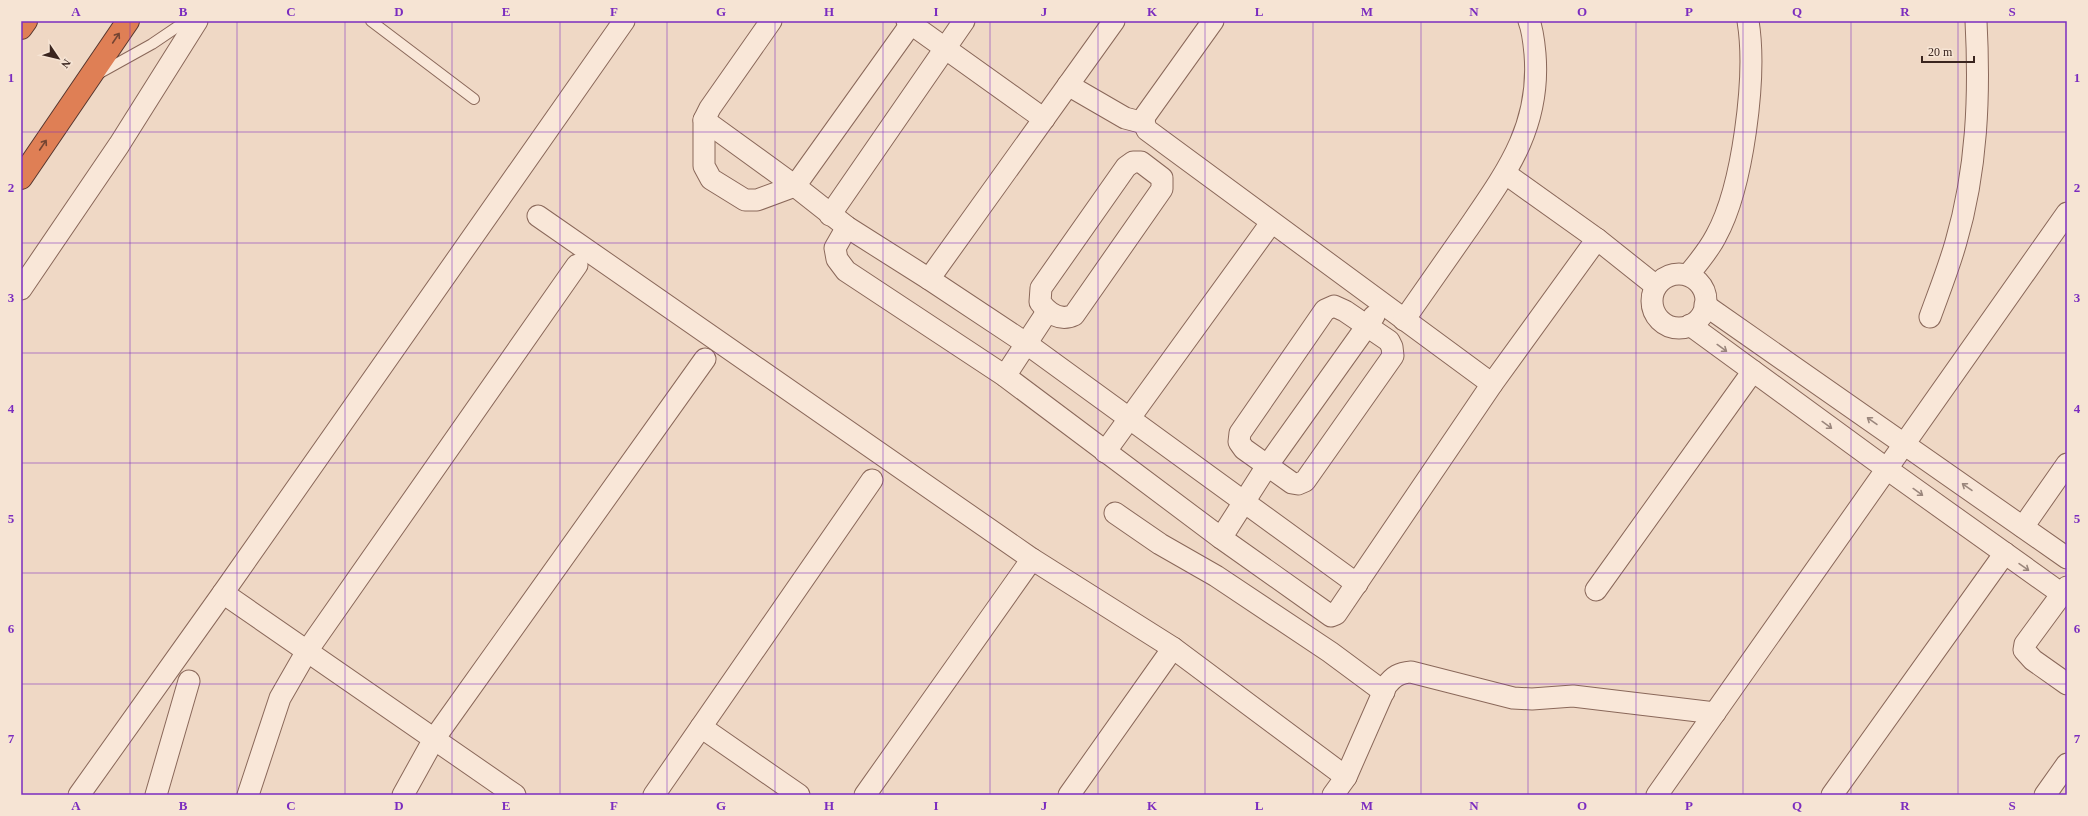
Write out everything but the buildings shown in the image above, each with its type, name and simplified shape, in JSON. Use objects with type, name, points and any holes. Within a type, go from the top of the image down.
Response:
[{"type":"highway","points":[[21,28],[26,21]]},
{"type":"highway","points":[[21,178],[128,21]]},
{"type":"street","points":[[21,288],[119,145],[197,21]]},
{"type":"street","points":[[79,795],[223,593],[624,21]]},
{"type":"street","points":[[771,21],[710,108],[704,120],[704,166],[711,179],[745,200],[756,200],[795,186],[911,22],[945,49],[1044,119]]},
{"type":"street","points":[[830,214],[964,21]]},
{"type":"street","points":[[929,279],[1114,21]]},
{"type":"street","points":[[1213,21],[1145,116],[1144,123],[1147,130],[1271,223],[1492,384]]},
{"type":"street","points":[[1404,320],[1506,174],[1520,145],[1530,116],[1537,77],[1534,46],[1529,21]]},
{"type":"street","points":[[1688,275],[1717,235],[1732,196],[1743,146],[1750,82],[1748,21]]},
{"type":"street","points":[[1930,317],[1956,242],[1969,188],[1976,132],[1979,84],[1976,21]]},
{"type":"street","points":[[1068,85],[1125,118],[1144,123]]},
{"type":"street","points":[[704,120],[795,186],[847,228],[929,279],[1027,344],[1356,584]]},
{"type":"street","points":[[1154,170],[1168,146]]},
{"type":"street","points":[[1133,162],[1141,162],[1154,170],[1162,178],[1162,189],[1074,315],[1063,318],[1047,312],[1040,302],[1041,288],[1126,167],[1133,162]]},
{"type":"street","points":[[1506,174],[1597,239],[1656,286]]},
{"type":"street","points":[[1657,795],[2067,213]]},
{"type":"street","points":[[538,216],[1032,559],[1173,648],[1346,777]]},
{"type":"street","points":[[1105,452],[1271,223]]},
{"type":"street","points":[[847,228],[835,248],[837,259],[846,271],[1005,376],[1221,538],[1331,616],[1336,614],[1492,384],[1597,239]]},
{"type":"street","points":[[248,795],[280,698],[307,651],[577,264]]},
{"type":"street","points":[[1670,275],[1688,275],[1696,280],[1702,287],[1705,296],[1705,305],[1697,320],[1690,325],[1681,328],[1671,327],[1662,322],[1656,315],[1652,301],[1656,286],[1670,275]]},
{"type":"street","points":[[1221,538],[1267,466],[1382,304]]},
{"type":"street","points":[[1705,305],[2067,558]]},
{"type":"street","points":[[1334,306],[1366,326],[1389,342],[1392,347],[1393,356],[1305,481],[1298,484],[1292,483],[1244,449],[1239,442],[1240,433],[1325,310],[1334,306]]},
{"type":"street","points":[[1005,376],[1047,312]]},
{"type":"street","points":[[1690,325],[1968,527],[2005,553],[2064,590],[2025,644],[2024,650],[2032,660],[2067,684]]},
{"type":"street","points":[[403,795],[434,739],[704,359]]},
{"type":"street","points":[[1596,590],[1753,371]]},
{"type":"street","points":[[2023,527],[2067,464]]},
{"type":"street","points":[[654,795],[872,480]]},
{"type":"street","points":[[1968,527],[1987,502]]},
{"type":"street","points":[[1115,513],[1160,544],[1216,576],[1330,652],[1384,692]]},
{"type":"street","points":[[1832,795],[2005,553]]},
{"type":"street","points":[[865,795],[1032,559]]},
{"type":"street","points":[[223,593],[515,795]]},
{"type":"street","points":[[1069,795],[1173,648]]},
{"type":"street","points":[[1333,795],[1346,777],[1384,692],[1393,678],[1401,673],[1411,672],[1513,698],[1532,699],[1573,696],[1715,713]]},
{"type":"street","points":[[156,795],[189,682]]},
{"type":"street","points":[[702,726],[799,795]]},
{"type":"street","points":[[2045,795],[2067,764]]},
{"type":"lane","points":[[88,80],[152,44],[186,21]]},
{"type":"lane","points":[[371,21],[474,99]]}]
